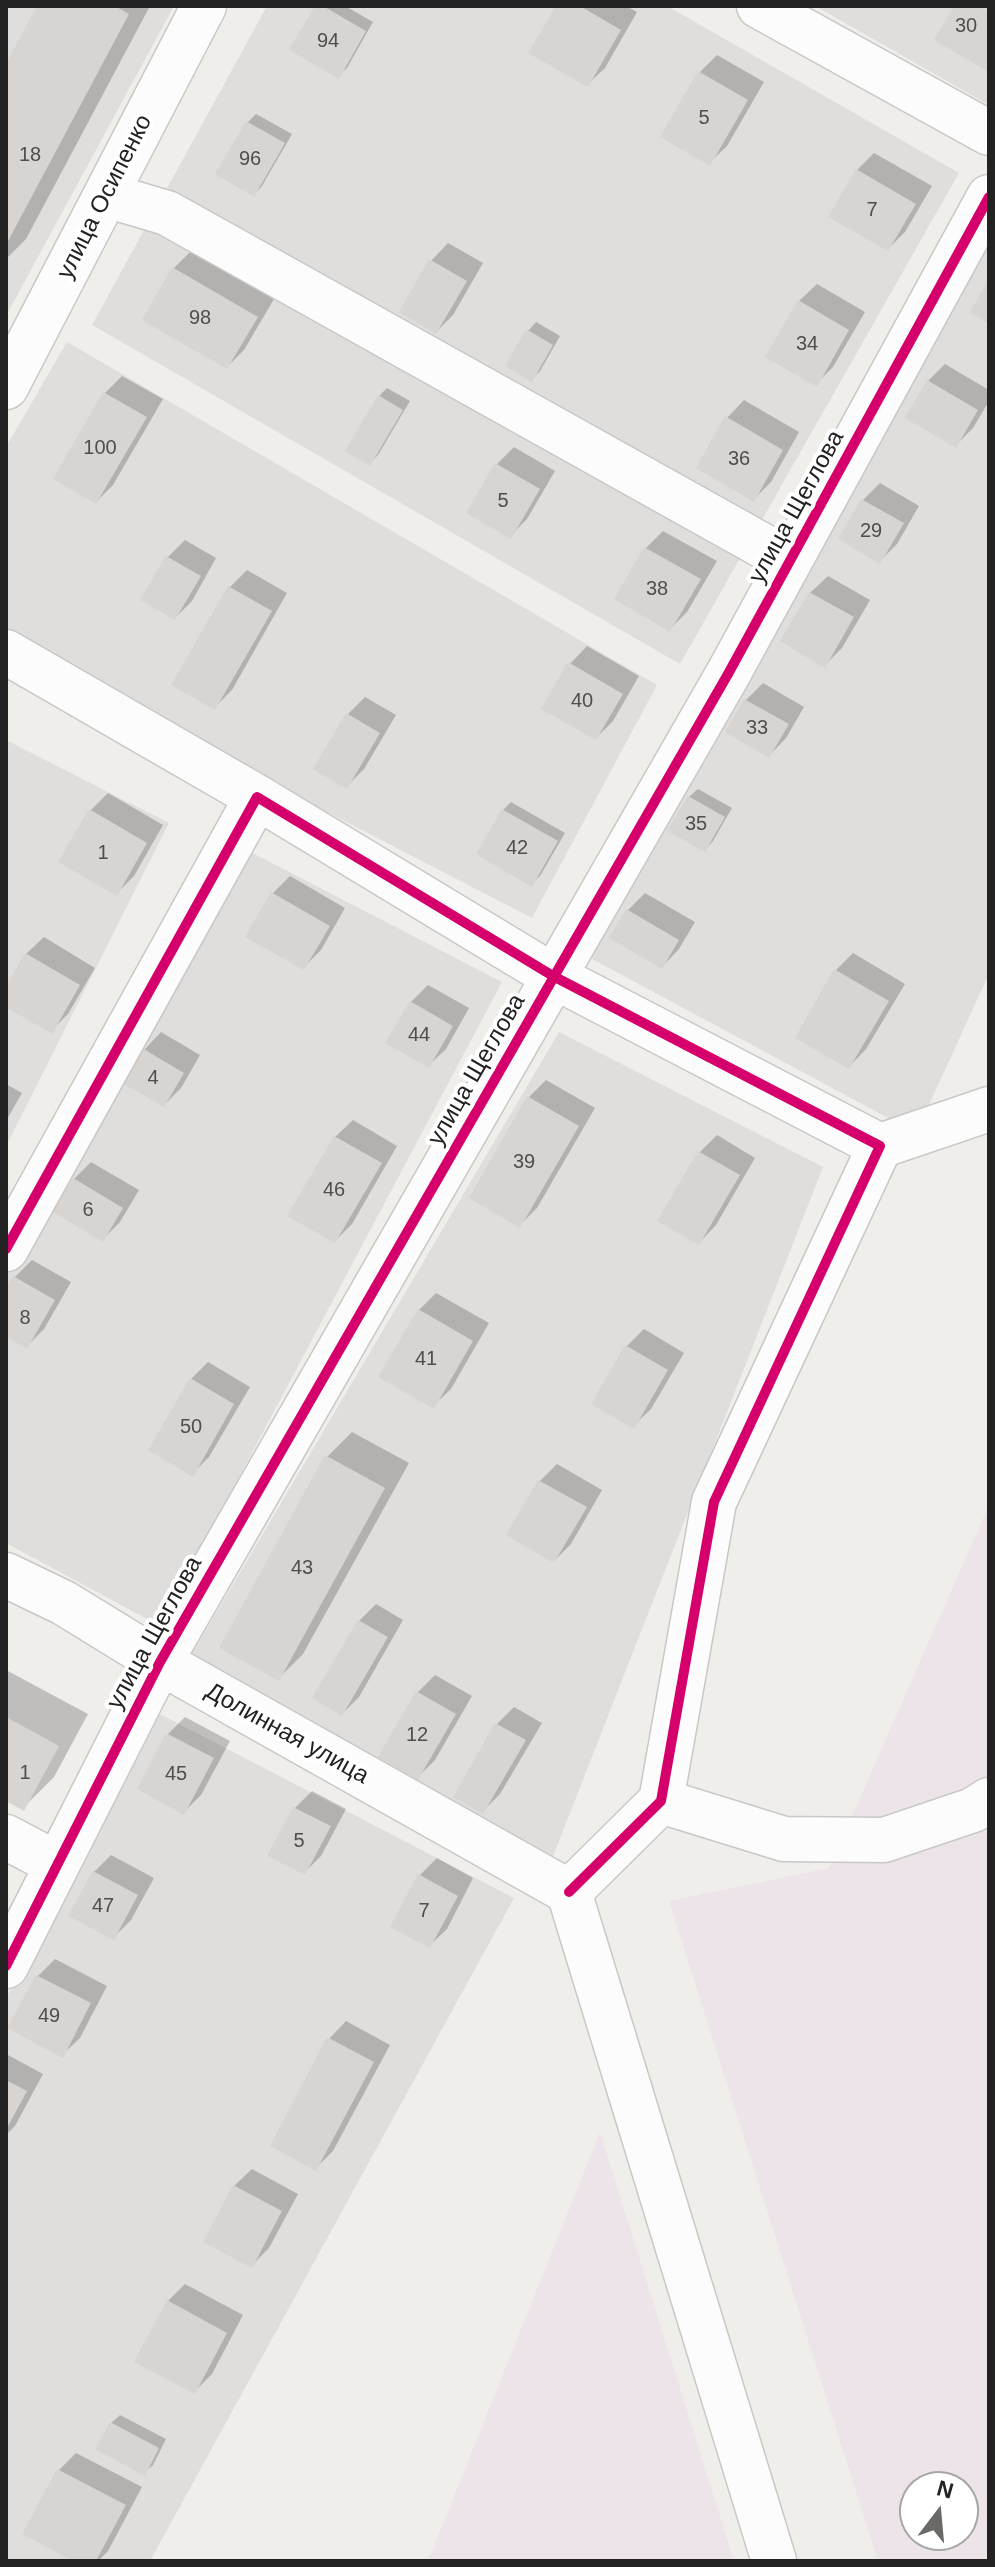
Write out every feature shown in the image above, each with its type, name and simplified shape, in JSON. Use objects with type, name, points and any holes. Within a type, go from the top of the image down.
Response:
[{"type":"street","name":"улица Осипенко","points":[[12,363],[106,195],[204,6]]},
{"type":"street","points":[[759,6],[989,133]]},
{"type":"street","points":[[106,195],[167,213],[790,561]]},
{"type":"street","name":"улица Щеглова","points":[[6,1966],[160,1662],[790,561],[989,197]]},
{"type":"street","points":[[6,652],[257,797],[553,976],[880,1146],[989,1109]]},
{"type":"street","points":[[6,1249],[257,797]]},
{"type":"street","points":[[774,2561],[569,1892],[661,1801],[714,1502],[880,1146]]},
{"type":"street","name":"Долинная улица","points":[[6,1575],[64,1603],[160,1662],[569,1892]]},
{"type":"street","points":[[661,1801],[784,1839],[884,1840],[973,1810],[989,1800]]},
{"type":"street","points":[[6,1837],[57,1864]]},
{"type":"shaded area","points":[[6,6],[174,6],[6,316]]},
{"type":"shaded area","points":[[267,6],[667,6],[959,173],[680,664],[92,325]]},
{"type":"shaded area","points":[[815,6],[989,6],[989,105]]},
{"type":"shaded area","points":[[989,241],[989,974],[916,1133],[581,953]]},
{"type":"shaded area","points":[[67,342],[657,685],[532,918],[6,646],[6,447]]},
{"type":"shaded area","points":[[6,740],[169,823],[6,1146]]},
{"type":"shaded area","points":[[239,846],[502,982],[160,1626],[6,1543],[6,1263]]},
{"type":"shaded area","points":[[559,1032],[823,1167],[550,1864],[189,1659]]},
{"type":"shaded area","points":[[989,1505],[989,2561],[878,2561],[669,1901],[829,1868]]},
{"type":"shaded area","points":[[160,1714],[514,1898],[150,2561],[6,2561],[6,1998]]},
{"type":"shaded area","points":[[600,2132],[734,2561],[428,2561]]},
{"type":"building","points":[[37,6],[115,6],[129,14],[6,245],[6,64]]},
{"type":"building","points":[[315,6],[323,6],[366,31],[339,79],[289,50]]},
{"type":"building","points":[[556,6],[580,6],[621,30],[588,87],[528,53]]},
{"type":"building","points":[[954,6],[980,6],[989,11],[989,72],[934,40]]},
{"type":"building","points":[[698,71],[748,100],[710,166],[660,137]]},
{"type":"building","points":[[246,121],[285,143],[254,197],[215,174]]},
{"type":"building","points":[[856,169],[916,204],[888,251],[828,217]]},
{"type":"building","points":[[429,259],[467,281],[436,334],[399,312]]},
{"type":"building","points":[[172,267],[258,317],[227,369],[142,320]]},
{"type":"building","points":[[989,279],[989,324],[970,312]]},
{"type":"building","points":[[798,300],[849,330],[817,387],[765,357]]},
{"type":"building","points":[[526,329],[553,345],[532,382],[505,366]]},
{"type":"building","points":[[927,380],[978,410],[956,448],[905,418]]},
{"type":"building","points":[[103,392],[147,417],[96,504],[53,479]]},
{"type":"building","points":[[378,395],[403,410],[370,466],[345,451]]},
{"type":"building","points":[[725,416],[783,450],[754,502],[696,468]]},
{"type":"building","points":[[495,463],[540,489],[511,539],[466,513]]},
{"type":"building","points":[[861,499],[904,523],[880,564],[838,539]]},
{"type":"building","points":[[644,547],[701,579],[670,632],[614,599]]},
{"type":"building","points":[[166,556],[201,576],[175,620],[140,600]]},
{"type":"building","points":[[228,586],[272,611],[215,710],[171,685]]},
{"type":"building","points":[[809,592],[854,617],[825,668],[780,641]]},
{"type":"building","points":[[568,662],[623,694],[596,740],[541,709]]},
{"type":"building","points":[[744,699],[789,724],[769,758],[725,732]]},
{"type":"building","points":[[346,713],[380,733],[347,789],[313,769]]},
{"type":"building","points":[[688,796],[725,817],[705,852],[667,831]]},
{"type":"building","points":[[89,809],[147,843],[117,896],[58,862]]},
{"type":"building","points":[[502,809],[558,841],[532,887],[476,854]]},
{"type":"building","points":[[271,892],[330,926],[304,970],[245,937]]},
{"type":"building","points":[[626,909],[679,940],[662,969],[609,938]]},
{"type":"building","points":[[25,953],[80,985],[52,1034],[6,1007],[6,986]]},
{"type":"building","points":[[834,969],[889,1001],[849,1069],[795,1038]]},
{"type":"building","points":[[410,1001],[453,1026],[429,1068],[385,1043]]},
{"type":"building","points":[[142,1048],[184,1073],[164,1107],[122,1083]]},
{"type":"building","points":[[527,1096],[579,1126],[520,1228],[469,1198]]},
{"type":"building","points":[[334,1136],[382,1163],[335,1243],[287,1216]]},
{"type":"building","points":[[698,1151],[740,1175],[699,1245],[657,1221]]},
{"type":"building","points":[[73,1178],[123,1208],[103,1242],[53,1212]]},
{"type":"building","points":[[13,1276],[55,1300],[27,1349],[6,1336],[6,1289]]},
{"type":"building","points":[[418,1309],[473,1341],[434,1409],[378,1377]]},
{"type":"building","points":[[625,1345],[668,1370],[634,1429],[591,1404]]},
{"type":"building","points":[[190,1378],[234,1404],[193,1477],[148,1450]]},
{"type":"building","points":[[325,1455],[385,1488],[279,1681],[219,1648]]},
{"type":"building","points":[[538,1480],[587,1507],[554,1563],[506,1535]]},
{"type":"building","points":[[358,1620],[388,1637],[342,1716],[312,1698]]},
{"type":"building","points":[[416,1691],[456,1714],[418,1780],[378,1757]]},
{"type":"building","points":[[6,1717],[59,1746],[24,1811],[6,1801]]},
{"type":"building","points":[[495,1723],[526,1740],[483,1814],[453,1797]]},
{"type":"building","points":[[166,1733],[214,1758],[184,1815],[137,1789]]},
{"type":"building","points":[[293,1807],[331,1826],[305,1875],[267,1856]]},
{"type":"building","points":[[93,1871],[138,1895],[114,1940],[68,1916]]},
{"type":"building","points":[[418,1874],[458,1896],[430,1948],[390,1927]]},
{"type":"building","points":[[36,1975],[91,2003],[63,2058],[7,2028]]},
{"type":"building","points":[[327,2037],[374,2062],[316,2171],[270,2146]]},
{"type":"building","points":[[6,2080],[27,2091],[6,2130]]},
{"type":"building","points":[[233,2185],[282,2211],[252,2268],[203,2242]]},
{"type":"building","points":[[167,2300],[227,2333],[195,2394],[134,2362]]},
{"type":"building","points":[[110,2422],[159,2448],[145,2476],[95,2449]]},
{"type":"building","points":[[57,2469],[126,2505],[96,2561],[73,2561],[22,2534]]},
{"type":"cycle path","points":[[6,1966],[160,1662],[728,674],[989,197]]},
{"type":"cycle path","points":[[6,1249],[257,797],[553,976],[880,1146],[714,1502],[661,1801],[569,1892]]}]
